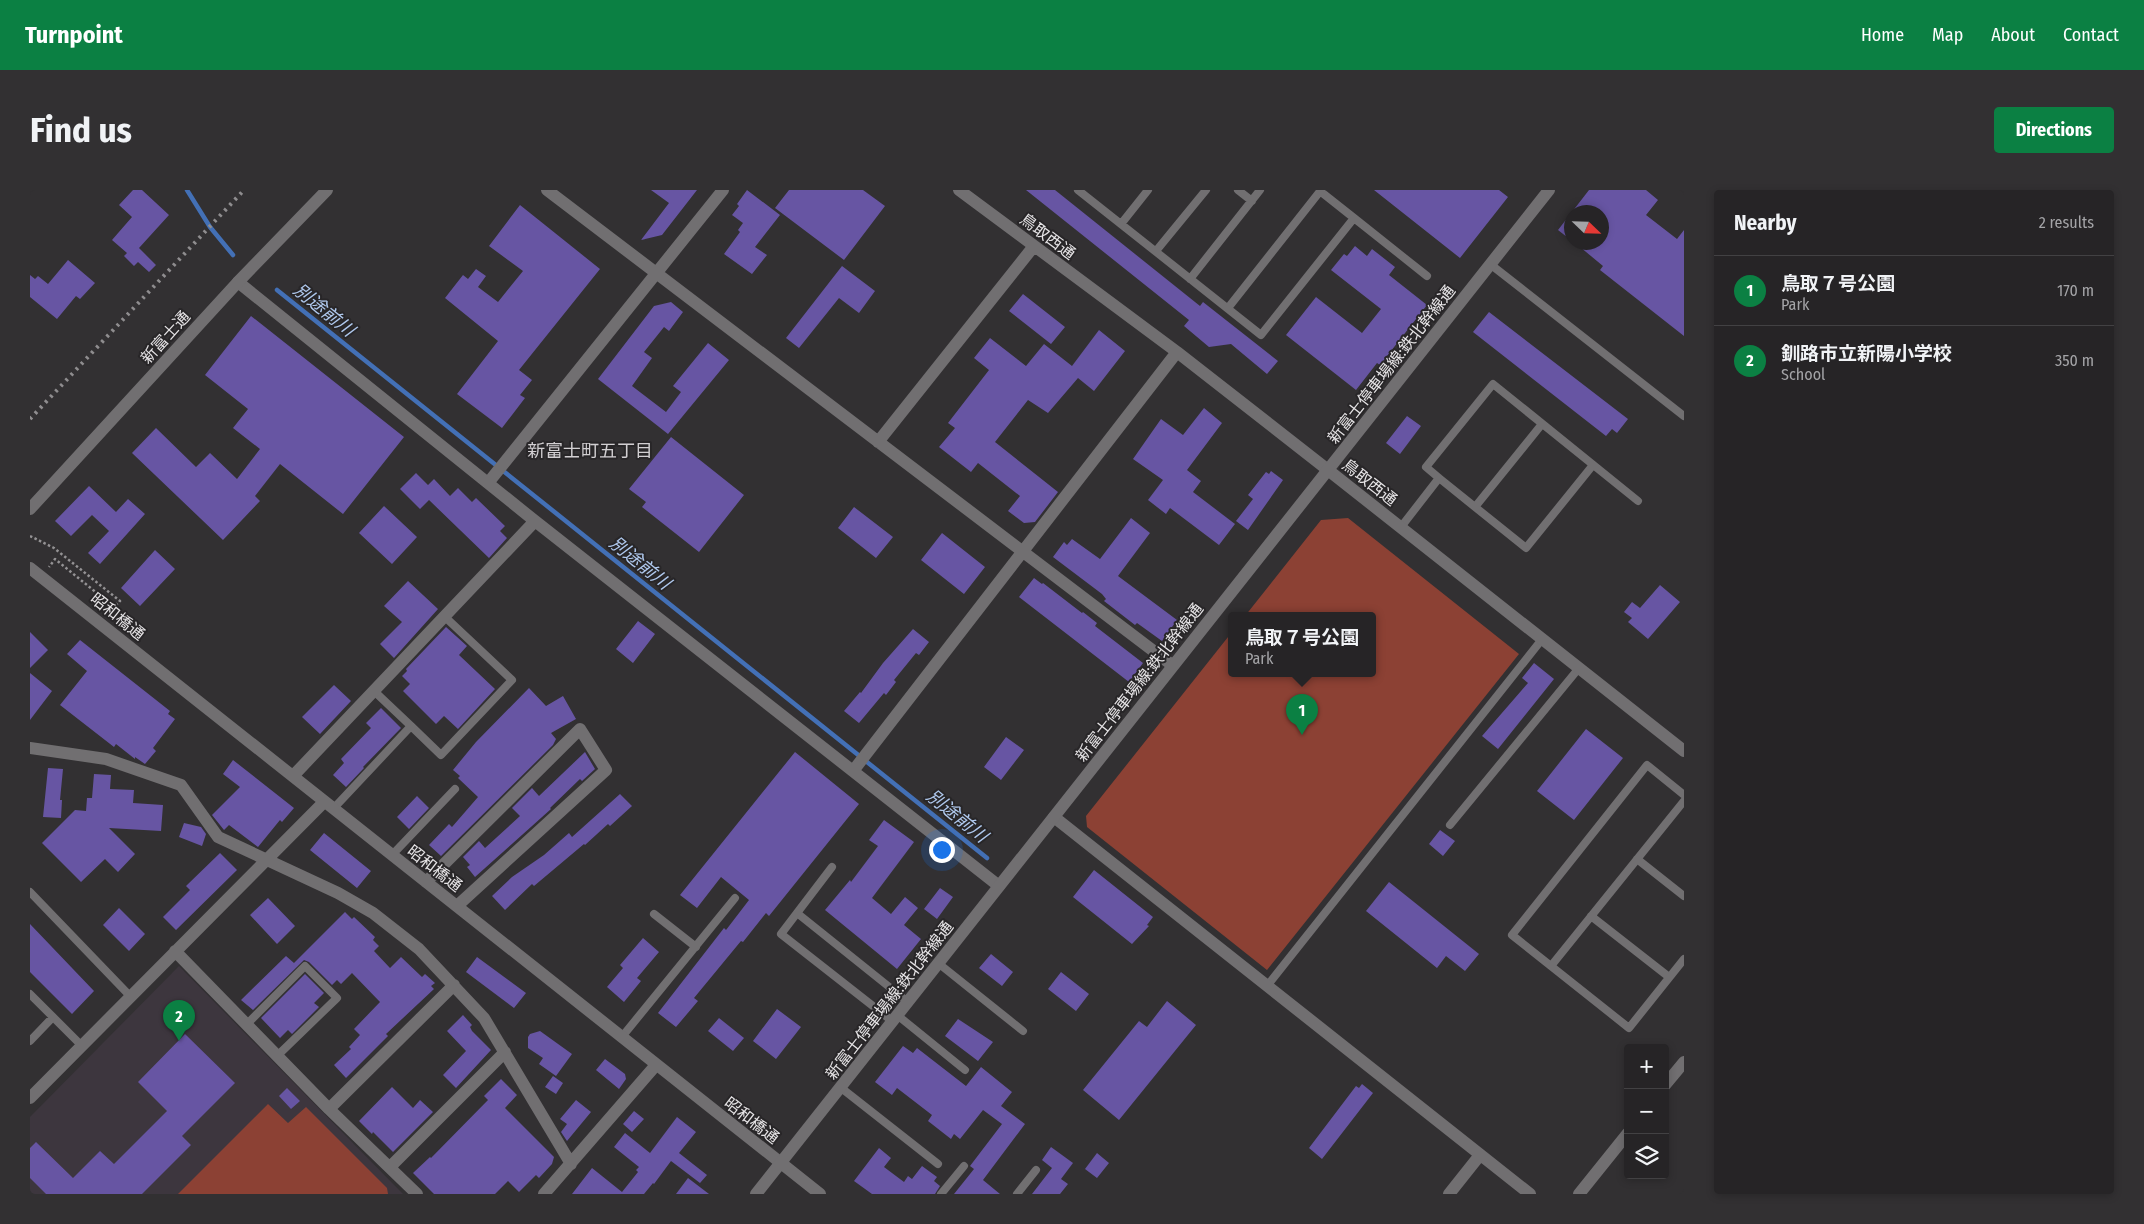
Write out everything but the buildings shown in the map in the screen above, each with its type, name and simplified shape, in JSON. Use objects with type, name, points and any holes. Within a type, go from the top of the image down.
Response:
[{"type":"street","name":"新富士通","points":[[30,509],[238,282],[327,190]]},
{"type":"street","points":[[547,190],[1172,665]]},
{"type":"street","points":[[488,483],[723,190]]},
{"type":"street","name":"鳥取西通","points":[[959,190],[1177,352],[1543,638],[1684,751]]},
{"type":"street","name":"新富士停車場線:鉄北幹線通","points":[[756,1194],[1549,190]]},
{"type":"street","points":[[878,442],[1034,246]]},
{"type":"street","points":[[238,282],[535,521],[999,886]]},
{"type":"street","points":[[853,771],[1177,352]]},
{"type":"street","points":[[293,776],[535,521]]},
{"type":"street","name":"昭和橋通","points":[[30,568],[656,1066],[820,1194]]},
{"type":"street","points":[[426,882],[580,729],[606,770],[456,906]]},
{"type":"street","points":[[30,748],[106,759],[180,784],[218,837],[338,893],[373,913],[419,949],[484,1018],[571,1164]]},
{"type":"street","points":[[30,1098],[266,860],[329,805]]},
{"type":"street","points":[[1054,817],[1530,1194]]},
{"type":"street","points":[[175,951],[329,1109],[417,1194]]},
{"type":"street","points":[[329,1109],[454,985]]},
{"type":"street","points":[[390,1167],[505,1052]]},
{"type":"street","points":[[1669,1080],[1684,1062]]},
{"type":"street","points":[[544,1194],[656,1066]]},
{"type":"street","points":[[1579,1194],[1627,1134]]},
{"type":"street","points":[[1449,1194],[1480,1155]]},
{"type":"lane","points":[[1121,224],[1148,190]]},
{"type":"lane","points":[[1156,251],[1206,190]]},
{"type":"lane","points":[[1238,190],[1252,201]]},
{"type":"lane","points":[[1190,279],[1260,190]]},
{"type":"lane","points":[[1082,191],[1262,335],[1354,218]]},
{"type":"lane","points":[[1228,308],[1320,191],[1427,276]]},
{"type":"lane","points":[[1490,264],[1684,416]]},
{"type":"lane","points":[[1593,465],[1526,548],[1426,467],[1492,384],[1638,501]]},
{"type":"lane","points":[[1475,507],[1542,424]]},
{"type":"lane","points":[[1401,527],[1439,478]]},
{"type":"lane","points":[[374,690],[442,755],[512,680],[444,616]]},
{"type":"lane","points":[[1267,986],[1543,638]]},
{"type":"lane","points":[[1450,825],[1579,668]]},
{"type":"lane","points":[[329,805],[411,726]]},
{"type":"lane","points":[[1684,795],[1647,766],[1512,935],[1629,1028],[1684,959]]},
{"type":"lane","points":[[392,855],[455,789]]},
{"type":"lane","points":[[1551,966],[1684,801]]},
{"type":"lane","points":[[1637,859],[1684,896]]},
{"type":"lane","points":[[832,868],[781,934],[965,1070]]},
{"type":"lane","points":[[30,892],[131,997]]},
{"type":"lane","points":[[622,1038],[735,898]]},
{"type":"lane","points":[[797,913],[908,1002]]},
{"type":"lane","points":[[654,914],[696,947]]},
{"type":"lane","points":[[1591,916],[1669,977]]},
{"type":"lane","points":[[938,963],[1023,1031]]},
{"type":"lane","points":[[247,1024],[306,966],[337,998],[277,1056]]},
{"type":"lane","points":[[30,994],[82,1046]]},
{"type":"lane","points":[[30,1041],[53,1017]]},
{"type":"lane","points":[[840,1087],[938,1164]]},
{"type":"lane","points":[[941,1194],[964,1166]]},
{"type":"lane","points":[[1017,1194],[1036,1170]]},
{"type":"path","points":[[30,536],[54,548],[120,601],[114,607],[55,559],[42,576]]},
{"type":"shaded area","points":[[1348,518],[1519,654],[1267,970],[1087,827],[1086,816],[1228,637],[1228,677],[1376,677],[1376,612],[1248,612],[1321,520]]},
{"type":"shaded area","points":[[179,966],[403,1194],[30,1194],[30,1117]]},
{"type":"shaded area","points":[[268,1104],[288,1123],[306,1107],[387,1188],[388,1194],[178,1194]]},
{"type":"waterway","name":"別途前川","points":[[187,190],[210,227],[233,255]]},
{"type":"waterway","name":"別途前川","points":[[277,290],[987,858]]},
{"type":"railway","points":[[30,419],[244,190]]},
{"type":"place","name":"鳥取７号公園","points":[[1302,735]]},
{"type":"place","name":"釧路市立新陽小学校","points":[[179,1041]]},
{"type":"district","name":"新富士町五丁目","points":[[590,451]]}]
